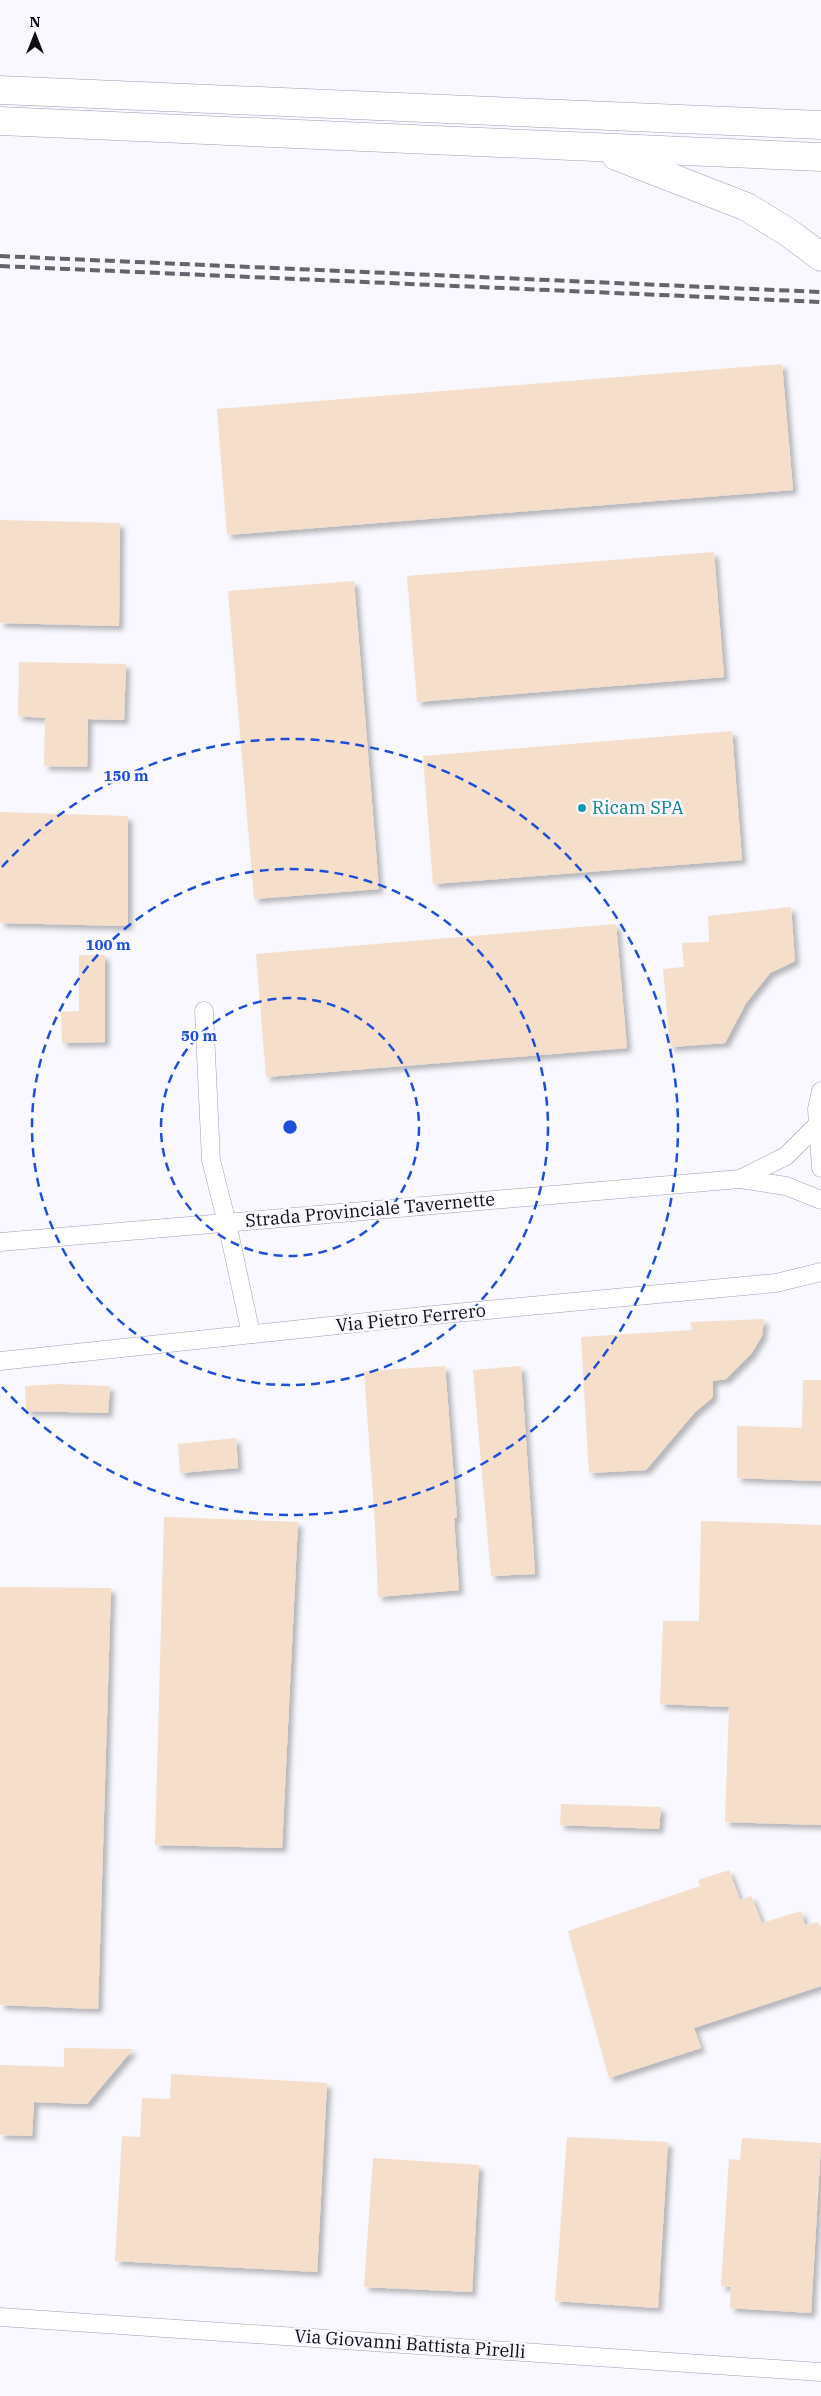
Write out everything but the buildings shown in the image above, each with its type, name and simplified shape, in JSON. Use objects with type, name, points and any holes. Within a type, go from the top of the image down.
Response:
[{"type":"highway","points":[[0,90],[821,125]]},
{"type":"highway","points":[[0,121],[821,157]]},
{"type":"highway","points":[[592,147],[687,182],[747,207],[790,233],[821,257]]},
{"type":"street","points":[[204,1011],[211,1160],[251,1334]]},
{"type":"street","points":[[821,1091],[817,1109],[821,1168]]},
{"type":"street","name":"Strada Provinciale Tavernette","points":[[740,1179],[786,1156],[817,1125]]},
{"type":"street","name":"Strada Provinciale Tavernette","points":[[0,1242],[740,1179],[786,1186],[821,1200]]},
{"type":"street","name":"Via Pietro Ferrero","points":[[0,1361],[251,1334],[776,1283],[821,1272]]},
{"type":"street","name":"Via Giovanni Battista Pirelli","points":[[0,2317],[821,2372]]},
{"type":"railway","points":[[0,256],[821,292]]},
{"type":"railway","points":[[0,266],[821,302]]},
{"type":"place","name":"Ricam SPA","points":[[582,808]]}]
